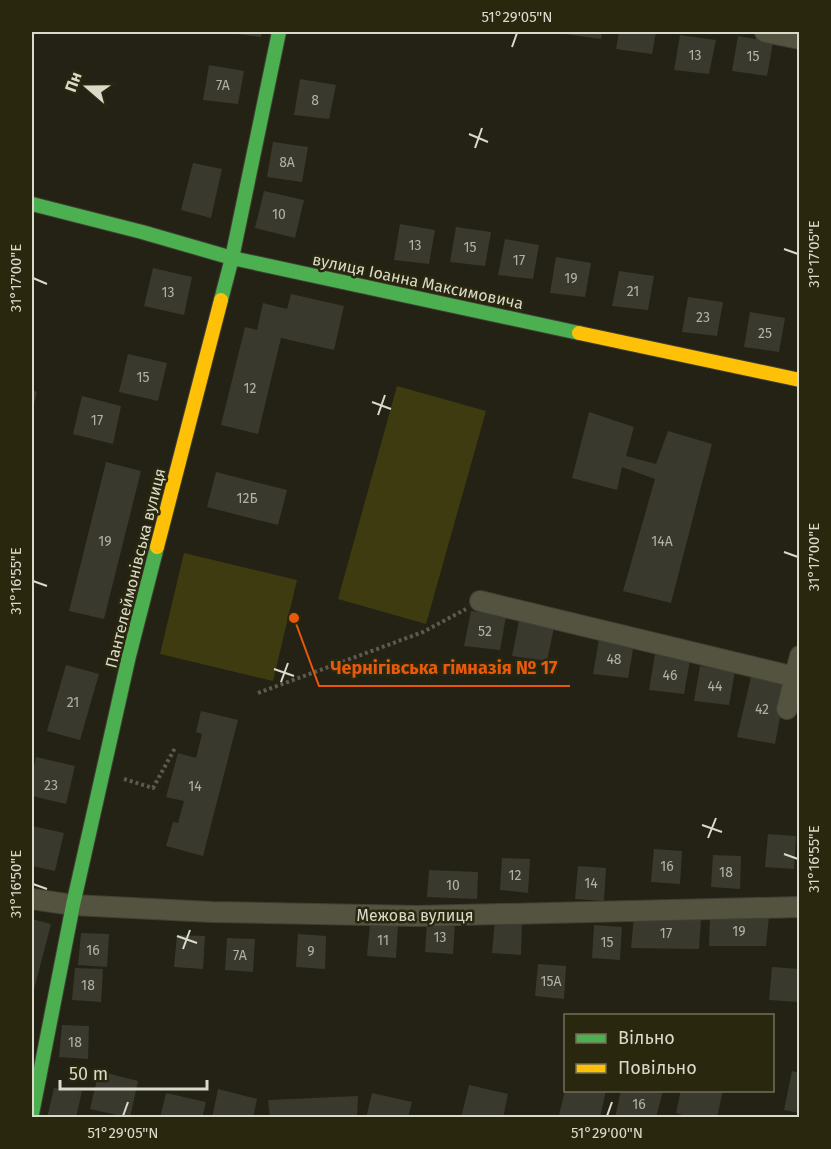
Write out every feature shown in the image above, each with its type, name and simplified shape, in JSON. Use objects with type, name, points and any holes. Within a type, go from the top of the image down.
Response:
[{"type":"street","name":"Пантелеймонівська вулиця","points":[[32,1114],[73,905],[129,656],[232,258],[279,32]]},
{"type":"street","points":[[765,32],[800,39]]},
{"type":"street","name":"вулиця Іоанна Максимовича","points":[[32,204],[232,258],[800,380]]},
{"type":"street","points":[[480,601],[795,677]]},
{"type":"street","points":[[787,709],[800,656]]},
{"type":"street","name":"Межова вулиця","points":[[32,899],[73,905],[212,912],[418,916],[800,907]]},
{"type":"path","points":[[258,693],[423,632],[480,601]]},
{"type":"path","points":[[104,773],[153,788],[175,748]]},
{"type":"shaded area","points":[[397,386],[486,411],[426,624],[338,599]]},
{"type":"shaded area","points":[[184,553],[297,580],[273,681],[160,654]]},
{"type":"building","points":[[229,32],[262,32],[261,37]]},
{"type":"building","points":[[566,32],[602,32],[601,39],[565,34]]},
{"type":"building","points":[[619,32],[656,32],[652,54],[616,49]]},
{"type":"building","points":[[680,35],[716,40],[709,74],[674,70]]},
{"type":"building","points":[[738,36],[773,42],[767,76],[732,71]]},
{"type":"building","points":[[209,65],[244,71],[238,104],[203,100]]},
{"type":"building","points":[[300,79],[336,85],[329,119],[294,115]]},
{"type":"building","points":[[273,142],[308,147],[302,182],[267,177]]},
{"type":"building","points":[[193,163],[222,169],[211,218],[181,210]]},
{"type":"building","points":[[264,191],[304,200],[295,238],[255,228]]},
{"type":"building","points":[[400,224],[435,230],[429,264],[394,260]]},
{"type":"building","points":[[456,227],[491,232],[485,266],[450,262]]},
{"type":"building","points":[[505,239],[539,245],[533,279],[498,275]]},
{"type":"building","points":[[556,257],[591,263],[585,297],[550,293]]},
{"type":"building","points":[[153,268],[192,277],[184,315],[144,306]]},
{"type":"building","points":[[619,271],[654,276],[648,310],[612,306]]},
{"type":"building","points":[[291,294],[344,306],[334,350],[281,338],[258,434],[221,425],[245,327],[257,330],[263,303],[287,309]]},
{"type":"building","points":[[688,297],[723,302],[717,336],[682,332]]},
{"type":"building","points":[[750,312],[785,318],[779,352],[744,347]]},
{"type":"building","points":[[128,354],[167,363],[158,401],[119,392]]},
{"type":"building","points":[[32,390],[37,392],[32,412]]},
{"type":"building","points":[[82,396],[121,406],[113,444],[73,434]]},
{"type":"building","points":[[589,412],[634,427],[626,456],[656,464],[668,431],[712,444],[671,603],[623,591],[655,479],[622,467],[617,490],[572,478]]},
{"type":"building","points":[[106,462],[141,471],[104,619],[69,611]]},
{"type":"building","points":[[216,472],[287,490],[278,525],[207,507]]},
{"type":"building","points":[[471,611],[506,616],[500,650],[464,646]]},
{"type":"building","points":[[519,621],[554,627],[547,661],[512,656]]},
{"type":"building","points":[[599,639],[634,644],[628,678],[593,674]]},
{"type":"building","points":[[655,654],[690,660],[684,694],[649,690]]},
{"type":"building","points":[[66,665],[99,674],[80,740],[47,731]]},
{"type":"building","points":[[700,666],[735,671],[729,705],[694,701]]},
{"type":"building","points":[[752,673],[787,681],[775,744],[737,737]]},
{"type":"building","points":[[201,711],[238,720],[203,856],[166,846],[173,822],[178,823],[184,801],[166,797],[178,753],[196,758],[202,734],[196,732]]},
{"type":"building","points":[[36,757],[75,766],[66,804],[32,796],[32,775]]},
{"type":"building","points":[[32,826],[64,833],[55,871],[32,866]]},
{"type":"building","points":[[768,834],[796,836],[794,869],[765,867]]},
{"type":"building","points":[[654,849],[682,851],[680,884],[651,882]]},
{"type":"building","points":[[713,855],[741,856],[740,889],[711,887]]},
{"type":"building","points":[[502,858],[530,859],[528,893],[500,890]]},
{"type":"building","points":[[578,866],[606,868],[604,901],[575,899]]},
{"type":"building","points":[[429,870],[478,872],[477,899],[427,897]]},
{"type":"building","points":[[710,915],[769,916],[766,946],[709,946]]},
{"type":"building","points":[[634,916],[701,919],[699,949],[631,948]]},
{"type":"building","points":[[32,919],[51,924],[32,997]]},
{"type":"building","points":[[427,920],[455,921],[453,954],[425,952]]},
{"type":"building","points":[[495,920],[522,922],[521,955],[492,953]]},
{"type":"building","points":[[370,923],[398,925],[396,958],[367,956]]},
{"type":"building","points":[[594,925],[622,927],[620,960],[592,958]]},
{"type":"building","points":[[81,933],[109,934],[107,967],[78,965]]},
{"type":"building","points":[[298,934],[326,936],[325,969],[296,967]]},
{"type":"building","points":[[177,935],[205,936],[203,969],[174,967]]},
{"type":"building","points":[[227,938],[255,939],[253,972],[225,970]]},
{"type":"building","points":[[538,964],[566,966],[564,999],[535,996]]},
{"type":"building","points":[[772,967],[800,969],[798,1002],[769,1000]]},
{"type":"building","points":[[75,968],[103,969],[101,1002],[72,1000]]},
{"type":"building","points":[[62,1025],[89,1026],[88,1059],[59,1057]]},
{"type":"building","points":[[99,1071],[138,1081],[130,1118],[90,1109]]},
{"type":"building","points":[[792,1071],[800,1073],[800,1113],[784,1110]]},
{"type":"building","points":[[469,1085],[508,1094],[503,1118],[461,1118]]},
{"type":"building","points":[[54,1088],[82,1091],[76,1118],[47,1118]]},
{"type":"building","points":[[218,1089],[257,1099],[253,1118],[212,1118]]},
{"type":"building","points":[[565,1092],[606,1092],[600,1118],[569,1118],[559,1115]]},
{"type":"building","points":[[621,1092],[662,1092],[656,1118],[615,1118]]},
{"type":"building","points":[[681,1092],[723,1092],[717,1118],[693,1118],[676,1113]]},
{"type":"building","points":[[166,1093],[206,1102],[202,1118],[160,1118]]},
{"type":"building","points":[[372,1093],[412,1102],[408,1118],[366,1118]]},
{"type":"building","points":[[358,1096],[357,1118],[270,1118],[268,1100]]},
{"type":"traffic: fast","points":[[221,300],[232,258],[279,32]]},
{"type":"traffic: fast","points":[[32,204],[232,258],[579,333]]},
{"type":"traffic: fast","points":[[32,1114],[73,905],[129,656],[157,547]]},
{"type":"traffic: slow","points":[[157,547],[221,300]]},
{"type":"traffic: slow","points":[[579,333],[800,380]]},
{"type":"place","name":"Чернігівська гімназія № 17","points":[[294,618]]}]
